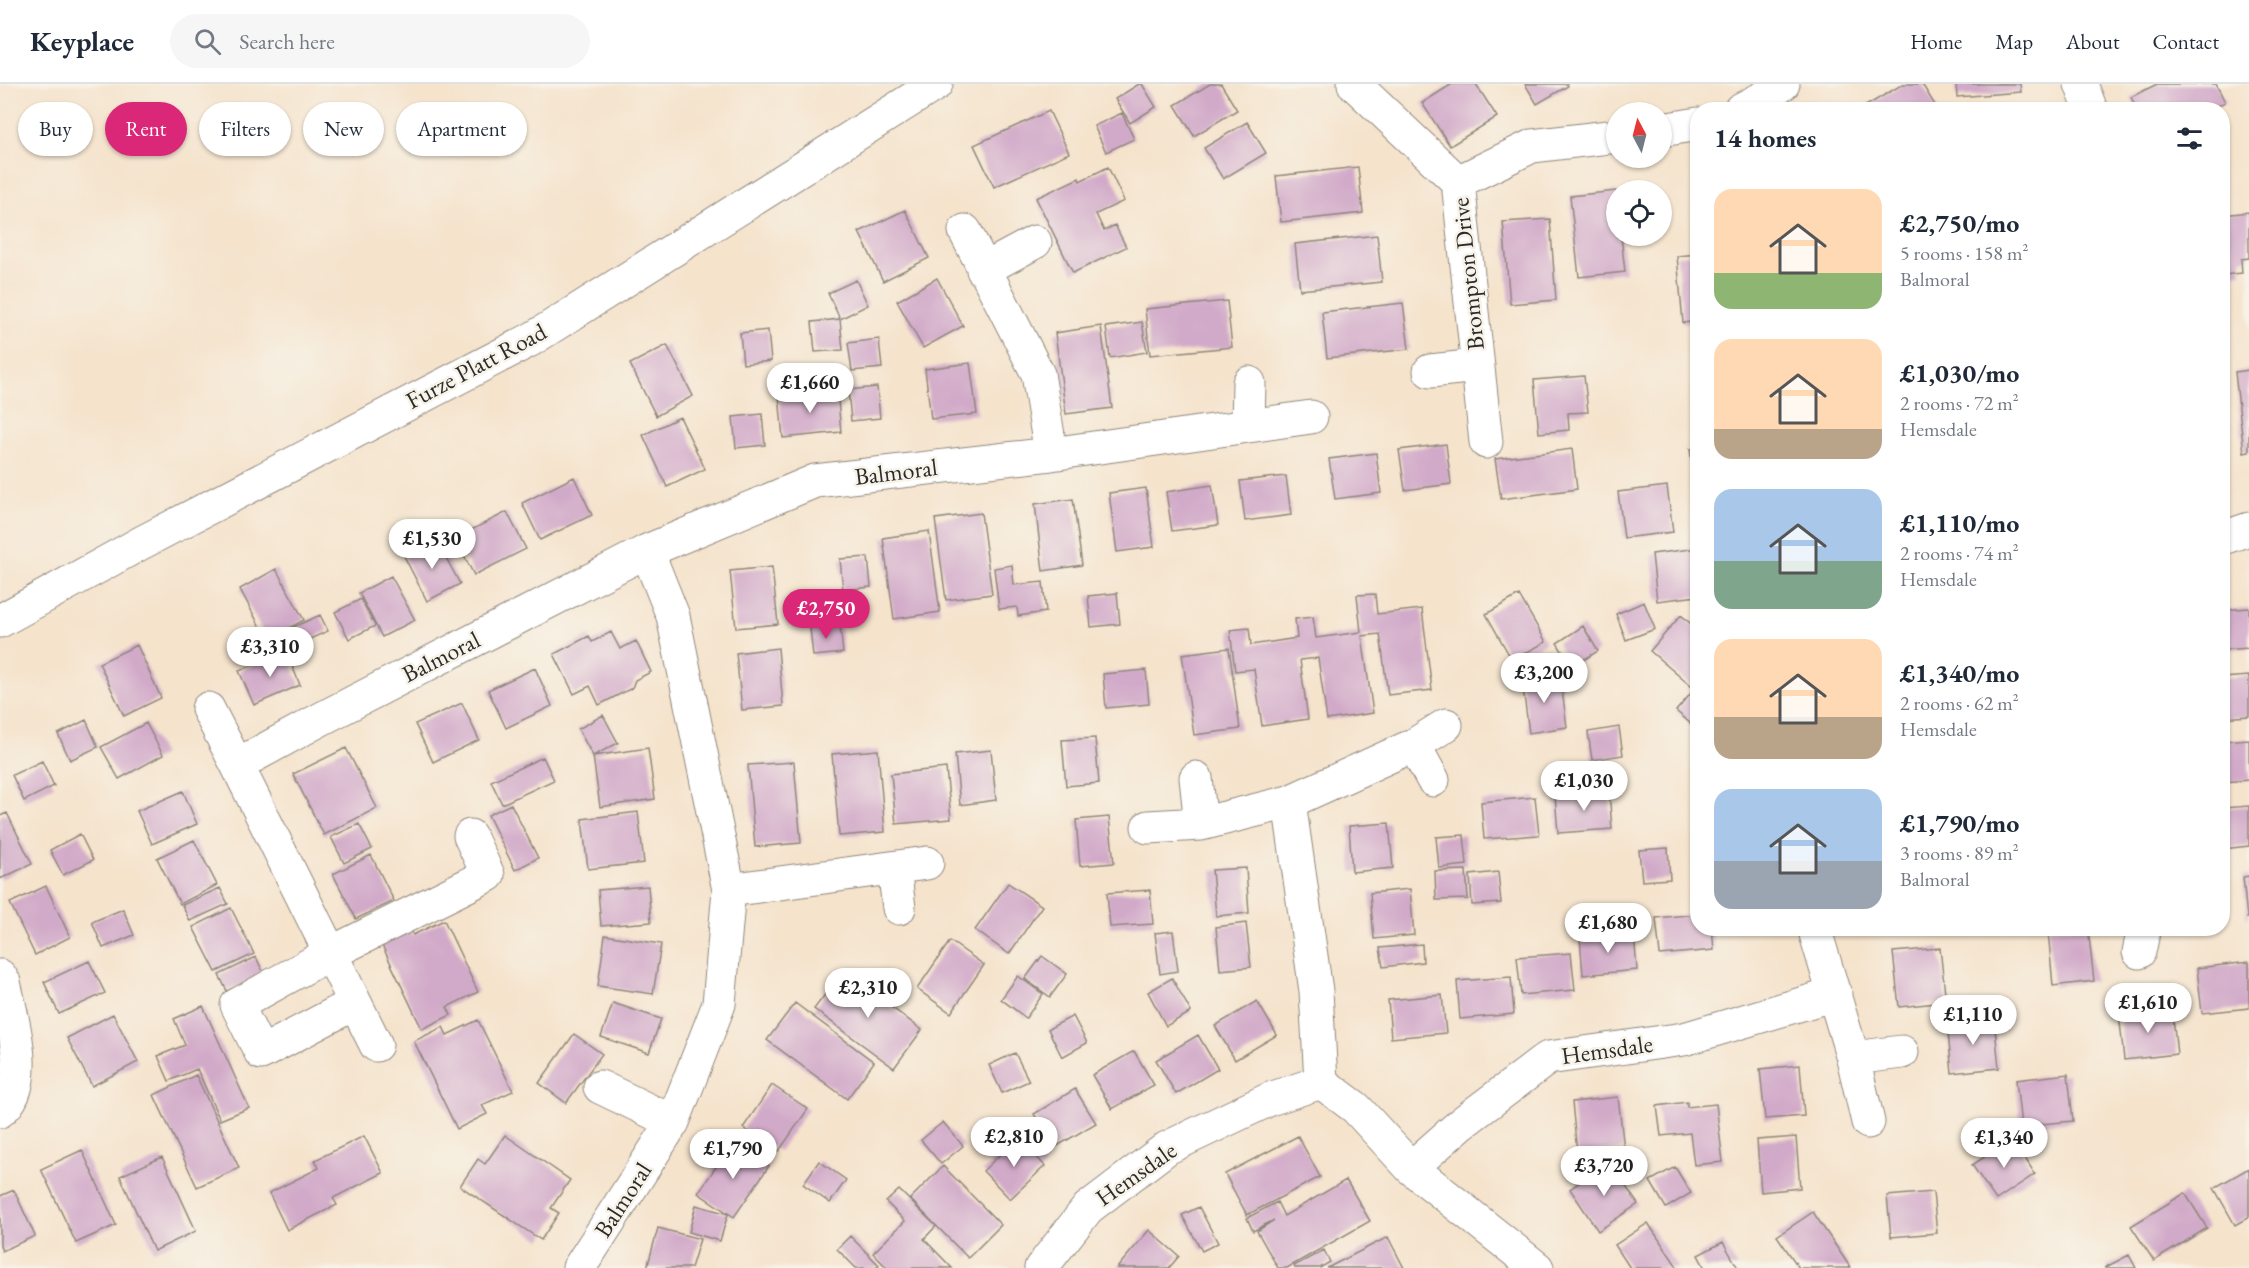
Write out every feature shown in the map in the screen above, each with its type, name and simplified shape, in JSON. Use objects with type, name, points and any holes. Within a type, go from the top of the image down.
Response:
[{"type":"street","name":"Furze Platt Road","points":[[0,621],[141,543],[532,339],[936,84]]},
{"type":"street","name":"Brompton Drive","points":[[1354,84],[1458,182],[1486,442]]},
{"type":"street","points":[[1755,102],[1783,84]]},
{"type":"street","points":[[2081,84],[2088,102]]},
{"type":"street","points":[[1672,128],[1690,125]]},
{"type":"street","name":"Brompton Drive","points":[[1458,182],[1532,146],[1606,137]]},
{"type":"street","points":[[964,231],[1038,374],[1052,454]]},
{"type":"street","points":[[983,270],[1035,242]]},
{"type":"street","name":"Brompton Drive","points":[[1430,370],[1478,366]]},
{"type":"street","points":[[1248,425],[1249,383]]},
{"type":"street","name":"Balmoral","points":[[237,765],[321,719],[646,551],[815,481],[1052,454],[1311,417]]},
{"type":"street","points":[[2230,536],[2249,529]]},
{"type":"street","name":"Balmoral","points":[[579,1268],[673,1122],[719,1004],[729,890],[673,616],[646,551]]},
{"type":"street","points":[[208,709],[376,1045]]},
{"type":"street","points":[[1148,826],[1201,824],[1288,802],[1414,745],[1446,725]]},
{"type":"street","points":[[1414,745],[1433,780]]},
{"type":"street","points":[[1196,778],[1201,824]]},
{"type":"street","points":[[1288,802],[1316,991],[1321,1082],[1356,1108],[1412,1168],[1537,1268]]},
{"type":"street","points":[[355,1003],[261,1053],[237,1005],[329,954],[489,875],[470,836]]},
{"type":"street","points":[[729,890],[927,863]]},
{"type":"street","points":[[894,867],[899,908]]},
{"type":"street","points":[[1817,936],[1853,1058],[1868,1122]]},
{"type":"street","points":[[0,976],[4,982],[9,1005],[19,1065],[10,1104],[0,1111]]},
{"type":"street","name":"Hemsdale","points":[[1412,1168],[1462,1123],[1548,1058],[1684,1039],[1835,994]]},
{"type":"street","points":[[1853,1058],[1902,1052]]},
{"type":"street","name":"Hemsdale","points":[[1041,1268],[1088,1208],[1167,1148],[1270,1099],[1321,1082]]},
{"type":"street","points":[[600,1087],[673,1122]]},
{"type":"building","points":[[1142,84],[1156,107],[1130,123],[1115,99]]},
{"type":"building","points":[[1210,84],[1221,84],[1237,110],[1194,136],[1175,105]]},
{"type":"building","points":[[1452,84],[1476,84],[1497,117],[1450,146],[1422,103]]},
{"type":"building","points":[[1525,84],[1567,84],[1568,86],[1537,104]]},
{"type":"building","points":[[1903,84],[1922,84],[1933,102],[1873,102]]},
{"type":"building","points":[[1956,84],[2020,84],[2021,92],[1957,97]]},
{"type":"building","points":[[2157,84],[2216,84],[2225,102],[2133,102],[2131,97]]},
{"type":"building","points":[[1049,111],[1069,153],[994,187],[974,145]]},
{"type":"building","points":[[1122,113],[1134,139],[1106,152],[1094,126]]},
{"type":"building","points":[[1247,122],[1266,153],[1223,179],[1204,148]]},
{"type":"building","points":[[1108,167],[1124,201],[1096,214],[1104,231],[1115,225],[1126,247],[1073,273],[1036,198]]},
{"type":"building","points":[[1358,167],[1363,213],[1281,222],[1276,176]]},
{"type":"building","points":[[1606,192],[1606,246],[1622,246],[1625,272],[1579,277],[1570,196]]},
{"type":"building","points":[[905,210],[929,258],[883,281],[859,232]]},
{"type":"building","points":[[2249,212],[2249,258],[2241,259],[2242,273],[2230,274],[2230,214]]},
{"type":"building","points":[[1550,219],[1556,300],[1510,304],[1503,222]]},
{"type":"building","points":[[1377,235],[1382,282],[1300,290],[1295,244]]},
{"type":"building","points":[[1690,255],[1690,322],[1683,323],[1677,256]]},
{"type":"building","points":[[937,278],[963,326],[923,348],[897,301]]},
{"type":"building","points":[[856,280],[868,305],[840,319],[828,293]]},
{"type":"building","points":[[1227,301],[1232,347],[1150,355],[1145,309]]},
{"type":"building","points":[[1403,303],[1409,349],[1327,358],[1322,312]]},
{"type":"building","points":[[840,319],[843,350],[815,352],[812,322]]},
{"type":"building","points":[[1142,322],[1147,352],[1110,358],[1106,327]]},
{"type":"building","points":[[1101,326],[1112,408],[1066,414],[1055,333]]},
{"type":"building","points":[[768,330],[771,361],[743,364],[740,333]]},
{"type":"building","points":[[879,339],[882,368],[852,371],[848,343]]},
{"type":"building","points":[[667,345],[693,396],[656,416],[630,364]]},
{"type":"building","points":[[970,363],[977,414],[931,419],[925,369]]},
{"type":"building","points":[[2249,370],[2249,452],[2244,453],[2235,372]]},
{"type":"building","points":[[1584,376],[1588,412],[1568,413],[1569,430],[1539,433],[1534,380]]},
{"type":"building","points":[[877,387],[880,418],[851,421],[848,390]]},
{"type":"building","points":[[837,390],[841,432],[783,438],[779,396]]},
{"type":"building","points":[[762,414],[765,445],[736,448],[733,417]]},
{"type":"building","points":[[680,417],[705,469],[667,487],[643,435]]},
{"type":"building","points":[[1446,444],[1451,484],[1405,490],[1399,450]]},
{"type":"building","points":[[1572,449],[1577,489],[1501,499],[1495,459]]},
{"type":"building","points":[[1376,453],[1381,493],[1335,499],[1329,459]]},
{"type":"building","points":[[1286,476],[1291,515],[1245,521],[1240,481]]},
{"type":"building","points":[[574,477],[592,515],[540,540],[522,503]]},
{"type":"building","points":[[1212,485],[1218,525],[1172,531],[1166,492]]},
{"type":"building","points":[[1667,486],[1673,532],[1624,538],[1618,492]]},
{"type":"building","points":[[1146,488],[1154,547],[1117,552],[1109,493]]},
{"type":"building","points":[[1073,499],[1082,565],[1043,571],[1035,504]]},
{"type":"building","points":[[507,512],[526,549],[474,575],[455,538]]},
{"type":"building","points":[[981,513],[992,594],[946,600],[935,519]]},
{"type":"building","points":[[929,531],[940,612],[894,619],[883,538]]},
{"type":"building","points":[[436,539],[460,584],[427,601],[404,556]]},
{"type":"building","points":[[1690,549],[1690,597],[1657,601],[1652,554]]},
{"type":"building","points":[[868,557],[871,587],[843,590],[840,559]]},
{"type":"building","points":[[1012,565],[1014,585],[1043,582],[1046,612],[1018,616],[1017,607],[999,609],[994,568]]},
{"type":"building","points":[[772,567],[778,624],[736,628],[730,571]]},
{"type":"building","points":[[276,569],[304,620],[267,640],[240,589]]},
{"type":"building","points":[[391,576],[415,620],[382,637],[359,593]]},
{"type":"building","points":[[1117,593],[1120,624],[1091,627],[1088,596]]},
{"type":"building","points":[[1375,594],[1377,614],[1422,609],[1432,690],[1388,695],[1380,634],[1362,636],[1373,713],[1327,720],[1318,658],[1300,660],[1308,719],[1262,726],[1254,669],[1235,671],[1230,630],[1249,628],[1251,645],[1297,638],[1295,619],[1313,617],[1316,638],[1361,632],[1357,595]]},
{"type":"building","points":[[1519,595],[1546,642],[1512,660],[1486,614]]},
{"type":"building","points":[[361,599],[375,626],[349,639],[335,612]]},
{"type":"building","points":[[1644,602],[1655,629],[1626,640],[1616,614]]},
{"type":"building","points":[[2249,608],[2249,648],[2230,649],[2230,609]]},
{"type":"building","points":[[320,615],[328,631],[290,648],[283,632]]},
{"type":"building","points":[[1681,615],[1690,623],[1690,685],[1650,651]]},
{"type":"building","points":[[840,625],[843,653],[813,656],[810,628]]},
{"type":"building","points":[[1583,626],[1598,651],[1572,667],[1557,643]]},
{"type":"building","points":[[611,632],[620,649],[636,641],[651,672],[635,680],[632,688],[599,705],[590,686],[574,694],[554,654],[589,636],[592,642]]},
{"type":"building","points":[[137,645],[161,698],[124,716],[99,663]]},
{"type":"building","points":[[778,648],[783,706],[742,710],[736,653]]},
{"type":"building","points":[[1229,648],[1240,729],[1194,735],[1182,654]]},
{"type":"building","points":[[286,651],[300,685],[254,705],[239,671]]},
{"type":"building","points":[[535,668],[552,706],[506,728],[488,690]]},
{"type":"building","points":[[1146,670],[1149,704],[1106,708],[1103,674]]},
{"type":"building","points":[[1560,675],[1567,727],[1529,733],[1522,680]]},
{"type":"building","points":[[2249,676],[2249,716],[2230,717],[2230,677]]},
{"type":"building","points":[[1690,694],[1690,723],[1676,711]]},
{"type":"building","points":[[462,703],[479,740],[433,762],[415,724]]},
{"type":"building","points":[[603,715],[618,743],[593,756],[578,729]]},
{"type":"building","points":[[86,720],[98,747],[70,760],[58,734]]},
{"type":"building","points":[[146,723],[163,755],[119,779],[101,747]]},
{"type":"building","points":[[1619,727],[1623,755],[1592,760],[1588,732]]},
{"type":"building","points":[[1095,738],[1099,783],[1066,786],[1062,740]]},
{"type":"building","points":[[2249,739],[2249,780],[2230,781],[2230,740]]},
{"type":"building","points":[[346,748],[377,808],[324,835],[293,774]]},
{"type":"building","points":[[648,748],[655,799],[600,807],[593,756]]},
{"type":"building","points":[[878,750],[885,832],[839,836],[832,754]]},
{"type":"building","points":[[991,750],[996,800],[960,805],[955,754]]},
{"type":"building","points":[[543,757],[554,780],[502,804],[491,781]]},
{"type":"building","points":[[42,761],[54,786],[24,801],[12,775]]},
{"type":"building","points":[[794,762],[801,843],[755,847],[748,765]]},
{"type":"building","points":[[946,768],[951,819],[896,824],[891,774]]},
{"type":"building","points":[[183,791],[197,824],[152,844],[137,811]]},
{"type":"building","points":[[1609,791],[1612,829],[1558,833],[1555,796]]},
{"type":"building","points":[[1535,797],[1539,835],[1484,839],[1481,802]]},
{"type":"building","points":[[511,804],[538,858],[515,870],[488,815]]},
{"type":"building","points":[[2249,806],[2249,846],[2230,848],[2230,807]]},
{"type":"building","points":[[638,812],[644,863],[588,869],[582,819]]},
{"type":"building","points":[[7,813],[32,864],[0,879],[0,816]]},
{"type":"building","points":[[1109,817],[1114,863],[1080,866],[1076,820]]},
{"type":"building","points":[[1389,823],[1393,868],[1352,872],[1349,826]]},
{"type":"building","points":[[359,824],[372,849],[344,863],[331,837]]},
{"type":"building","points":[[80,834],[93,860],[63,875],[50,850]]},
{"type":"building","points":[[1464,835],[1467,865],[1439,868],[1436,837]]},
{"type":"building","points":[[194,840],[217,885],[180,904],[157,858]]},
{"type":"building","points":[[1668,848],[1670,879],[1642,881],[1639,850]]},
{"type":"building","points":[[371,855],[394,901],[356,919],[333,874]]},
{"type":"building","points":[[1246,868],[1249,913],[1216,916],[1212,870]]},
{"type":"building","points":[[1466,870],[1468,899],[1436,900],[1435,871]]},
{"type":"building","points":[[1498,872],[1501,903],[1472,905],[1470,875]]},
{"type":"building","points":[[2249,876],[2249,918],[2247,918],[2243,877]]},
{"type":"building","points":[[1008,883],[1042,906],[1009,954],[975,930]]},
{"type":"building","points":[[46,886],[70,937],[35,955],[10,903]]},
{"type":"building","points":[[648,886],[651,922],[601,926],[598,890]]},
{"type":"building","points":[[220,888],[228,904],[190,921],[182,905]]},
{"type":"building","points":[[1410,889],[1414,935],[1374,939],[1370,893]]},
{"type":"building","points":[[1150,890],[1153,924],[1110,927],[1107,893]]},
{"type":"building","points":[[231,908],[254,954],[216,972],[193,927]]},
{"type":"building","points":[[123,909],[134,935],[103,948],[92,922]]},
{"type":"building","points":[[1690,915],[1690,936],[1713,936],[1714,950],[1660,955],[1656,918]]},
{"type":"building","points":[[444,920],[478,992],[447,1007],[451,1015],[422,1029],[380,941],[409,927],[413,935]]},
{"type":"building","points":[[1246,923],[1251,967],[1220,970],[1216,927]]},
{"type":"building","points":[[1173,931],[1178,971],[1160,974],[1155,933]]},
{"type":"building","points":[[1634,933],[1637,970],[1583,975],[1580,937]]},
{"type":"building","points":[[605,935],[661,944],[653,994],[598,986]]},
{"type":"building","points":[[2049,936],[2089,936],[2094,981],[2053,986]]},
{"type":"building","points":[[950,941],[984,965],[951,1013],[917,989]]},
{"type":"building","points":[[1422,944],[1423,962],[1383,967],[1380,948]]},
{"type":"building","points":[[1940,948],[1946,1002],[1899,1007],[1893,952]]},
{"type":"building","points":[[1571,953],[1575,990],[1521,995],[1517,957]]},
{"type":"building","points":[[1042,956],[1067,974],[1050,997],[1025,979]]},
{"type":"building","points":[[256,957],[264,974],[227,991],[219,975]]},
{"type":"building","points":[[89,961],[105,993],[59,1014],[44,982]]},
{"type":"building","points":[[2249,962],[2249,1008],[2202,1013],[2197,968]]},
{"type":"building","points":[[843,971],[922,1030],[894,1068],[814,1009]]},
{"type":"building","points":[[1018,976],[1043,994],[1026,1018],[1001,999]]},
{"type":"building","points":[[1511,977],[1514,1014],[1460,1019],[1457,981]]},
{"type":"building","points":[[1172,978],[1191,1012],[1166,1026],[1148,992]]},
{"type":"building","points":[[1442,995],[1446,1033],[1391,1038],[1388,1000]]},
{"type":"building","points":[[1257,1001],[1277,1035],[1235,1060],[1215,1026]]},
{"type":"building","points":[[613,1003],[661,1019],[649,1053],[601,1037]]},
{"type":"building","points":[[795,1003],[874,1062],[847,1099],[767,1040]]},
{"type":"building","points":[[203,1006],[249,1108],[220,1120],[197,1069],[169,1081],[158,1056],[185,1045],[174,1019]]},
{"type":"building","points":[[2172,1008],[2177,1054],[2124,1060],[2119,1013]]},
{"type":"building","points":[[113,1014],[138,1062],[92,1086],[67,1038]]},
{"type":"building","points":[[1073,1016],[1087,1043],[1062,1057],[1048,1029]]},
{"type":"building","points":[[1994,1018],[1999,1068],[1952,1073],[1947,1023]]},
{"type":"building","points":[[478,1020],[513,1091],[482,1105],[487,1114],[457,1129],[414,1041],[443,1027],[447,1035]]},
{"type":"building","points":[[574,1034],[602,1054],[566,1103],[539,1083]]},
{"type":"building","points":[[1198,1035],[1218,1069],[1176,1094],[1156,1060]]},
{"type":"building","points":[[1134,1051],[1154,1085],[1112,1109],[1092,1075]]},
{"type":"building","points":[[1015,1053],[1029,1081],[1002,1093],[989,1065]]},
{"type":"building","points":[[1800,1065],[1804,1116],[1765,1119],[1760,1069]]},
{"type":"building","points":[[2068,1074],[2073,1121],[2021,1126],[2016,1080]]},
{"type":"building","points":[[196,1075],[239,1168],[197,1187],[154,1095]]},
{"type":"building","points":[[772,1085],[808,1109],[779,1151],[743,1128]]},
{"type":"building","points":[[1075,1089],[1096,1123],[1054,1148],[1034,1114]]},
{"type":"building","points":[[1618,1097],[1624,1149],[1577,1153],[1572,1102]]},
{"type":"building","points":[[1687,1102],[1687,1107],[1716,1104],[1723,1162],[1694,1165],[1690,1133],[1661,1136],[1657,1106]]},
{"type":"building","points":[[943,1122],[963,1146],[941,1164],[921,1140]]},
{"type":"building","points":[[505,1135],[570,1180],[551,1208],[559,1213],[541,1240],[460,1186],[478,1159],[485,1164]]},
{"type":"building","points":[[364,1136],[383,1173],[333,1198],[337,1205],[287,1230],[269,1193],[319,1168],[315,1160]]},
{"type":"building","points":[[1298,1136],[1320,1177],[1247,1215],[1225,1174]]},
{"type":"building","points":[[1018,1137],[1045,1166],[1010,1199],[983,1171]]},
{"type":"building","points":[[1796,1137],[1800,1188],[1761,1192],[1757,1140]]},
{"type":"building","points":[[2013,1139],[2035,1174],[1996,1200],[1972,1165]]},
{"type":"building","points":[[733,1142],[769,1166],[734,1217],[698,1193]]},
{"type":"building","points":[[82,1150],[116,1225],[76,1243],[41,1169]]},
{"type":"building","points":[[162,1157],[196,1231],[154,1251],[120,1176]]},
{"type":"building","points":[[819,1161],[846,1180],[830,1203],[803,1184]]},
{"type":"building","points":[[1609,1162],[1638,1204],[1598,1231],[1570,1189]]},
{"type":"building","points":[[943,1166],[1001,1225],[968,1258],[910,1199]]},
{"type":"building","points":[[1675,1167],[1691,1193],[1666,1208],[1650,1181]]},
{"type":"building","points":[[2249,1168],[2249,1217],[2235,1225],[2214,1188]]},
{"type":"building","points":[[1346,1180],[1370,1221],[1287,1268],[1278,1268],[1257,1231],[1274,1220],[1253,1231],[1247,1218],[1277,1202],[1284,1216]]},
{"type":"building","points":[[14,1190],[35,1236],[2,1251],[0,1246],[0,1196]]},
{"type":"building","points":[[899,1190],[936,1226],[924,1239],[952,1268],[887,1268],[873,1253],[905,1221],[886,1202]]},
{"type":"building","points":[[1933,1192],[1937,1233],[1891,1237],[1887,1196]]},
{"type":"building","points":[[2185,1193],[2207,1228],[2154,1261],[2131,1226]]},
{"type":"building","points":[[696,1205],[728,1214],[720,1241],[689,1232]]},
{"type":"building","points":[[1199,1207],[1218,1243],[1202,1251],[1182,1215]]},
{"type":"building","points":[[1813,1212],[1849,1268],[1799,1268],[1777,1236]]},
{"type":"building","points":[[1648,1223],[1678,1268],[1630,1268],[1615,1245]]},
{"type":"building","points":[[658,1228],[700,1239],[691,1268],[647,1268]]},
{"type":"building","points":[[1149,1230],[1179,1256],[1169,1268],[1117,1268]]},
{"type":"building","points":[[850,1236],[879,1265],[876,1268],[856,1268],[837,1249]]},
{"type":"building","points":[[1388,1237],[1404,1268],[1327,1268]]},
{"type":"building","points":[[1723,1242],[1738,1268],[1705,1268],[1698,1255]]},
{"type":"building","points":[[1324,1250],[1330,1262],[1320,1268],[1295,1268],[1294,1266]]},
{"type":"building","points":[[2129,1255],[2136,1268],[2104,1268]]}]
